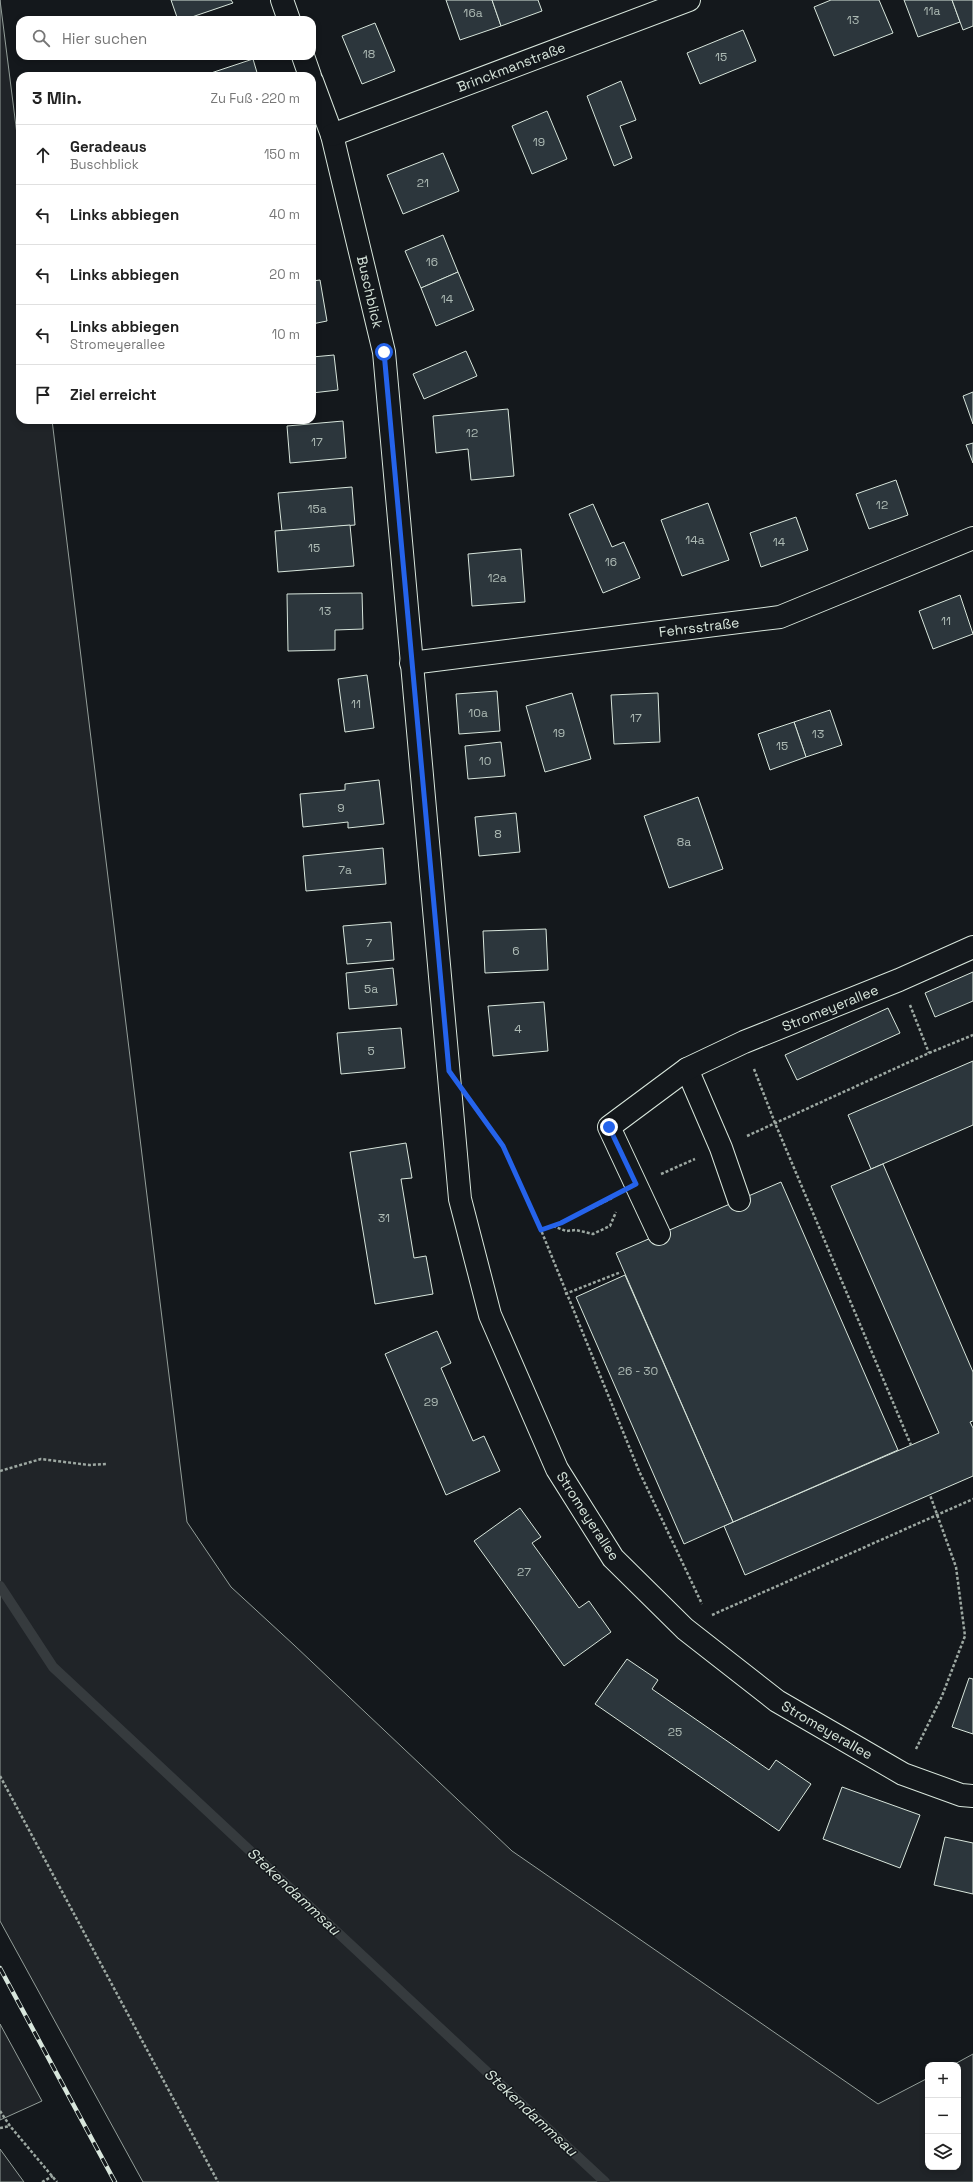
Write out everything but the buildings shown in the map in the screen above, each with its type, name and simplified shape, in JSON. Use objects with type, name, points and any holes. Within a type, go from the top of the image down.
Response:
[{"type":"street","points":[[282,0],[288,16]]},
{"type":"street","name":"Brinckmanstraße","points":[[332,135],[689,0]]},
{"type":"street","points":[[304,60],[309,72]]},
{"type":"street","name":"Buschblick","points":[[316,92],[332,135],[384,352],[452,1106]]},
{"type":"street","name":"Fehrsstraße","points":[[411,663],[780,617],[973,538]]},
{"type":"street","name":"Stromeyerallee","points":[[659,1234],[627,1189],[609,1127],[687,1069],[744,1042],[899,980],[973,947]]},
{"type":"street","points":[[687,1069],[721,1148],[739,1200]]},
{"type":"street","name":"Stromeyerallee","points":[[452,1106],[460,1199],[490,1315],[556,1469],[613,1558],[685,1629],[777,1701],[903,1774],[961,1795],[973,1796]]},
{"type":"path","points":[[899,980],[929,1053]]},
{"type":"path","points":[[541,1230],[627,1189],[721,1148],[929,1053],[973,1035]]},
{"type":"path","points":[[744,1042],[775,1123],[911,1445]]},
{"type":"path","points":[[480,1115],[503,1146],[541,1230],[565,1294],[639,1471],[708,1617]]},
{"type":"path","points":[[552,1226],[566,1231],[576,1230],[593,1234],[610,1226],[627,1189]]},
{"type":"path","points":[[565,1294],[621,1272]]},
{"type":"path","points":[[0,1471],[41,1459],[89,1465],[106,1464]]},
{"type":"path","points":[[903,1774],[942,1696],[965,1636],[956,1567],[930,1495]]},
{"type":"path","points":[[685,1629],[708,1617],[973,1499]]},
{"type":"path","points":[[0,1776],[218,2182]]},
{"type":"path","points":[[0,2111],[10,2126],[57,2182]]},
{"type":"path","points":[[0,2128],[10,2126]]},
{"type":"path","points":[[42,2182],[53,2176]]},
{"type":"shaded area","points":[[0,0],[16,126],[16,424],[52,424],[187,1522],[231,1587],[512,1851],[878,2104],[925,2080],[925,2170],[961,2170],[961,2062],[958,2062],[973,2054],[973,2182],[143,2182],[0,1921]]},
{"type":"shaded area","points":[[0,2024],[42,2101],[0,2120]]},
{"type":"shaded area","points":[[0,2149],[24,2182],[0,2182]]},
{"type":"waterway","name":"Stekendammsau","points":[[0,1586],[53,1667],[605,2182]]},
{"type":"railway","points":[[0,1968],[115,2182]]},
{"type":"route","points":[[384,352],[449,1071],[503,1146],[541,1230],[561,1223],[636,1184],[609,1127]]}]
